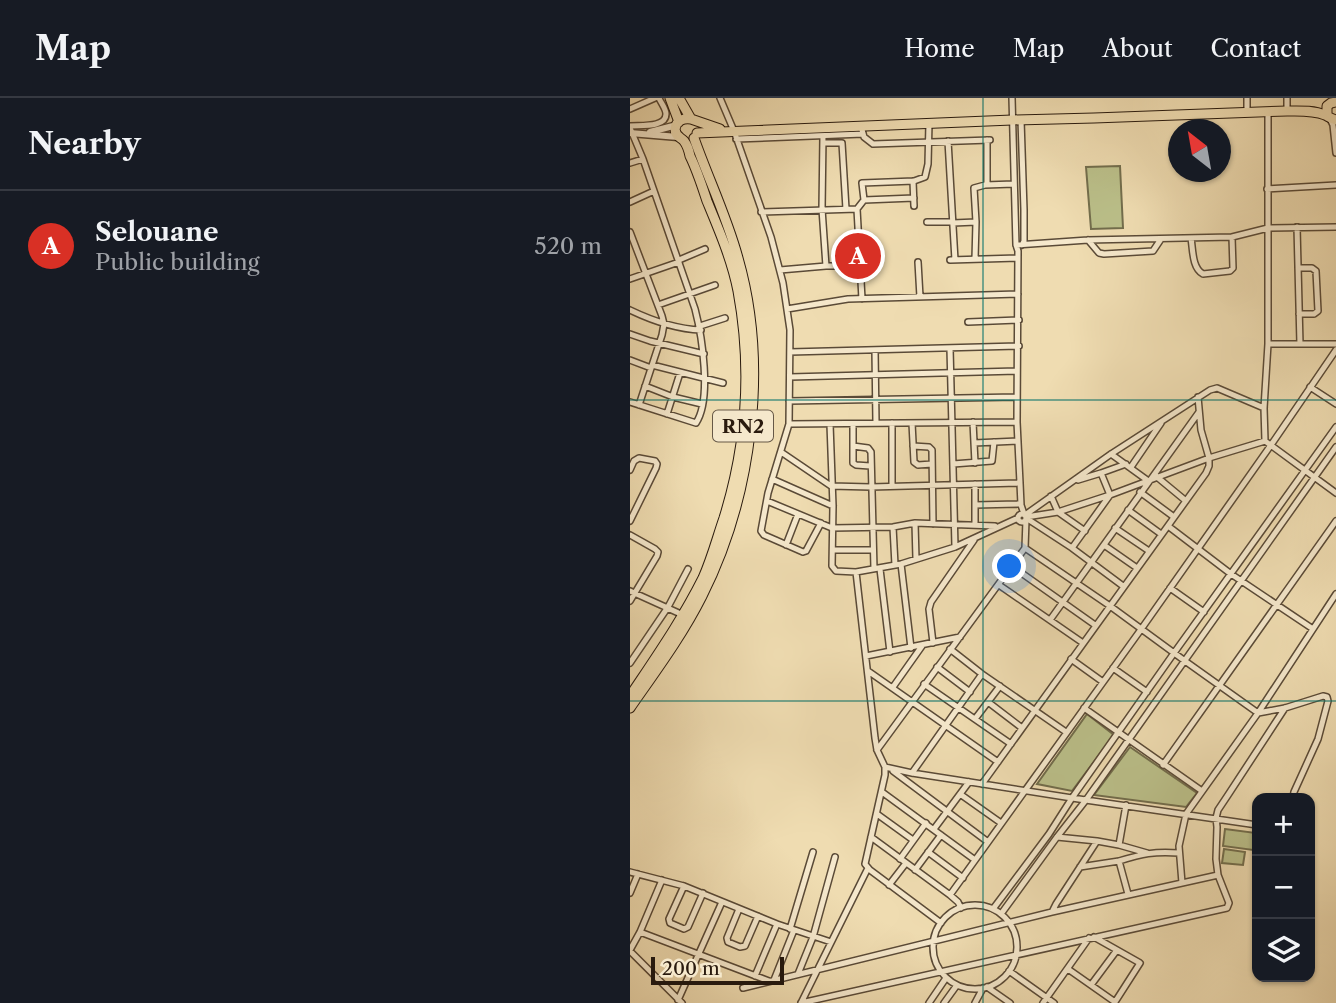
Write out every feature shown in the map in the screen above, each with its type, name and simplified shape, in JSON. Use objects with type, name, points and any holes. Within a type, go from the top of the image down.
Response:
[{"type":"highway","points":[[670,98],[678,123],[686,118],[733,134]]},
{"type":"highway","points":[[678,98],[693,120]]},
{"type":"highway","points":[[681,139],[733,134],[862,130],[929,123],[1310,111],[1332,107]]},
{"type":"highway","name":"RN2","points":[[630,708],[689,620],[710,580],[731,523],[744,470],[750,429],[753,358],[748,306],[734,246],[696,136],[698,127],[693,120]]},
{"type":"highway","name":"RN2","points":[[630,696],[683,615],[715,550],[732,495],[741,452],[746,399],[745,341],[736,282],[726,250],[676,131],[678,123]]},
{"type":"street","points":[[630,109],[657,98],[666,114],[660,124],[631,130]]},
{"type":"street","points":[[720,98],[771,237],[788,309],[789,424],[766,501],[761,529],[762,533],[805,552],[821,523]]},
{"type":"street","points":[[1012,98],[1017,120],[1024,210],[1019,250]]},
{"type":"street","points":[[1247,98],[1247,113]]},
{"type":"street","points":[[1287,98],[1287,111]]},
{"type":"street","points":[[1332,107],[1336,153]]},
{"type":"street","points":[[1268,112],[1268,344],[1264,408],[1268,443],[1336,493]]},
{"type":"street","points":[[877,750],[1025,548],[1017,422],[1019,250],[1014,184],[1017,120]]},
{"type":"street","points":[[645,133],[678,123]]},
{"type":"street","points":[[862,299],[857,209],[864,200],[862,183],[922,179],[926,173],[929,123]]},
{"type":"street","points":[[631,130],[681,139]]},
{"type":"street","points":[[630,402],[696,423],[699,420],[705,379],[700,328],[691,293],[631,130]]},
{"type":"street","points":[[823,140],[862,130],[873,144],[988,141],[987,185]]},
{"type":"street","points":[[733,134],[842,143],[846,209]]},
{"type":"street","points":[[823,140],[822,209],[826,266]]},
{"type":"street","points":[[948,141],[953,222],[952,260],[975,259],[1088,240],[1232,237],[1268,228],[1336,227]]},
{"type":"street","points":[[630,163],[643,159]]},
{"type":"street","points":[[913,181],[914,206]]},
{"type":"street","points":[[975,259],[973,189],[975,186],[1014,184]]},
{"type":"street","points":[[1267,189],[1336,185]]},
{"type":"street","points":[[630,202],[654,191]]},
{"type":"street","points":[[864,200],[914,198]]},
{"type":"street","points":[[761,212],[857,209]]},
{"type":"street","points":[[927,222],[976,222]]},
{"type":"street","points":[[1297,228],[1300,344]]},
{"type":"street","points":[[630,232],[664,324],[639,405]]},
{"type":"street","points":[[1191,238],[1196,268],[1203,274],[1230,271],[1233,268],[1232,237]]},
{"type":"street","points":[[1088,240],[1101,254],[1153,251],[1161,239]]},
{"type":"street","points":[[1124,240],[1125,253]]},
{"type":"street","points":[[630,279],[705,249]]},
{"type":"street","points":[[918,262],[920,297]]},
{"type":"street","points":[[780,270],[840,265]]},
{"type":"street","points":[[1298,268],[1312,268],[1316,271],[1318,312],[1299,314]]},
{"type":"street","points":[[658,305],[715,285]]},
{"type":"street","points":[[788,309],[862,299],[1018,294]]},
{"type":"street","points":[[630,310],[664,324],[688,329],[700,328],[725,318]]},
{"type":"street","points":[[968,322],[1019,320]]},
{"type":"street","points":[[630,334],[704,354]]},
{"type":"street","points":[[1268,344],[1336,344]]},
{"type":"street","points":[[790,352],[1018,346]]},
{"type":"street","points":[[950,348],[955,547]]},
{"type":"street","points":[[875,350],[876,423]]},
{"type":"street","points":[[950,895],[1198,549],[1268,443],[1336,350]]},
{"type":"street","points":[[630,360],[723,383]]},
{"type":"street","points":[[790,377],[1017,372]]},
{"type":"street","points":[[667,414],[680,373]]},
{"type":"street","points":[[646,386],[673,397],[702,404]]},
{"type":"street","points":[[1310,387],[1336,404]]},
{"type":"street","points":[[1023,518],[1111,454],[1210,390],[1217,388],[1264,408]]},
{"type":"street","points":[[789,401],[1017,397]]},
{"type":"street","points":[[982,784],[1206,473],[1209,458],[1205,448],[1198,397]]},
{"type":"street","points":[[1050,620],[1199,411]]},
{"type":"street","points":[[1072,482],[1128,466],[1163,421]]},
{"type":"street","points":[[972,422],[975,463]]},
{"type":"street","points":[[789,424],[1017,422]]},
{"type":"street","points":[[892,423],[892,486]]},
{"type":"street","points":[[912,423],[913,459],[916,464],[932,464]]},
{"type":"street","points":[[830,424],[833,569],[856,572],[898,565],[955,547],[1006,523],[1058,512],[1209,458],[1268,443]]},
{"type":"street","points":[[853,424],[854,464],[870,466]]},
{"type":"street","points":[[993,909],[1049,834],[1174,653],[1336,427]]},
{"type":"street","points":[[974,443],[1018,441]]},
{"type":"street","points":[[953,464],[992,461],[995,442]]},
{"type":"street","points":[[853,446],[870,449],[873,550],[890,652]]},
{"type":"street","points":[[913,446],[932,450],[933,524]]},
{"type":"street","points":[[1001,914],[1086,800],[1336,447]]},
{"type":"street","points":[[781,452],[831,486],[1020,483]]},
{"type":"street","points":[[1111,454],[1186,500]]},
{"type":"street","points":[[630,470],[634,461],[639,458],[657,464],[630,521]]},
{"type":"street","points":[[1101,473],[1110,495]]},
{"type":"street","points":[[772,480],[833,506]]},
{"type":"street","points":[[975,484],[975,525]]},
{"type":"street","points":[[1140,492],[1174,517]]},
{"type":"street","points":[[1072,548],[1110,495]]},
{"type":"street","points":[[1052,496],[1058,512],[1085,531]]},
{"type":"street","points":[[766,501],[832,528],[893,527],[915,523],[997,526]]},
{"type":"street","points":[[975,506],[1021,504]]},
{"type":"street","points":[[1128,510],[1161,534]]},
{"type":"street","points":[[786,545],[798,514]]},
{"type":"street","points":[[1023,518],[1072,548],[1124,586]]},
{"type":"street","points":[[1163,765],[1336,521]]},
{"type":"street","points":[[915,523],[916,559]]},
{"type":"street","points":[[1168,526],[1231,574],[1313,629]]},
{"type":"street","points":[[893,527],[911,648]]},
{"type":"street","points":[[1115,528],[1149,551]]},
{"type":"street","points":[[630,535],[658,552],[632,592],[630,601]]},
{"type":"street","points":[[933,643],[929,609],[931,602],[976,538]]},
{"type":"street","points":[[1104,545],[1136,568]]},
{"type":"street","points":[[1025,548],[1142,628],[1258,713],[1322,696],[1327,697],[1318,739],[1294,793]]},
{"type":"street","points":[[833,550],[873,550]]},
{"type":"street","points":[[1013,567],[1095,625]]},
{"type":"street","points":[[630,663],[668,607],[688,569]]},
{"type":"street","points":[[856,572],[877,750],[888,768],[988,842]]},
{"type":"street","points":[[999,585],[1083,643]]},
{"type":"street","points":[[1170,588],[1204,612]]},
{"type":"street","points":[[632,592],[683,615]]},
{"type":"street","points":[[1182,883],[1179,853],[1186,814],[1258,713],[1336,594]]},
{"type":"street","points":[[866,656],[960,637]]},
{"type":"street","points":[[893,687],[922,646]]},
{"type":"street","points":[[950,649],[1066,732]]},
{"type":"street","points":[[1071,659],[1103,682]]},
{"type":"street","points":[[937,667],[970,692]]},
{"type":"street","points":[[1113,668],[1147,692]]},
{"type":"street","points":[[868,671],[998,762]]},
{"type":"street","points":[[912,773],[982,674]]},
{"type":"street","points":[[924,684],[1011,744]]},
{"type":"street","points":[[975,719],[1000,687]]},
{"type":"street","points":[[988,702],[1023,728]]},
{"type":"street","points":[[1084,708],[1202,791]]},
{"type":"street","points":[[868,868],[801,1003],[1227,908],[1229,903],[1218,875],[1216,859],[1216,818],[1223,802],[1285,708]]},
{"type":"street","points":[[888,768],[1252,824]]},
{"type":"street","points":[[888,768],[865,861],[868,868],[941,923]]},
{"type":"street","points":[[934,829],[969,782]]},
{"type":"street","points":[[882,792],[975,860]]},
{"type":"street","points":[[960,794],[1001,823]]},
{"type":"street","points":[[1119,845],[1126,806]]},
{"type":"street","points":[[877,814],[914,840]]},
{"type":"street","points":[[900,859],[926,823]]},
{"type":"street","points":[[1049,834],[1119,845],[1147,853]]},
{"type":"street","points":[[915,870],[941,835]]},
{"type":"street","points":[[871,836],[950,895],[961,908]]},
{"type":"street","points":[[1052,912],[1097,841]]},
{"type":"street","points":[[1080,867],[1161,851],[1179,853]]},
{"type":"street","points":[[772,981],[792,929],[813,852]]},
{"type":"street","points":[[928,852],[963,878]]},
{"type":"street","points":[[798,974],[813,937],[835,858]]},
{"type":"street","points":[[1119,861],[1128,894]]},
{"type":"street","points":[[889,885],[906,863]]},
{"type":"street","points":[[630,872],[684,886],[777,924],[831,942]]},
{"type":"street","points":[[630,893],[638,874]]},
{"type":"street","points":[[743,988],[1009,922],[1218,875]]},
{"type":"street","points":[[662,880],[630,950],[680,1001],[722,902]]},
{"type":"street","points":[[684,886],[669,919],[684,929],[688,927],[703,894]]},
{"type":"street","points":[[974,905],[993,909],[1009,922],[1017,943],[1009,971],[999,981],[985,987],[957,985],[941,972],[933,952],[933,941],[941,923],[961,908],[974,905]]},
{"type":"street","points":[[739,909],[727,940],[740,947],[745,946],[758,916]]},
{"type":"street","points":[[751,986],[777,924]]},
{"type":"street","points":[[640,932],[772,981]]},
{"type":"street","points":[[1068,969],[1115,1002],[1140,963],[1092,938]]},
{"type":"street","points":[[1045,1000],[1092,938]]},
{"type":"street","points":[[1091,985],[1117,950]]},
{"type":"street","points":[[1009,971],[1045,1000],[1054,1003]]},
{"type":"street","points":[[929,1003],[946,978]]},
{"type":"street","points":[[944,1003],[957,985]]},
{"type":"street","points":[[975,1003],[985,987]]},
{"type":"street","points":[[985,987],[1010,1003]]},
{"type":"green space","points":[[1120,166],[1123,228],[1091,229],[1086,167]]},
{"type":"green space","points":[[1087,714],[1114,735],[1072,791],[1037,784]]},
{"type":"green space","points":[[1130,747],[1197,793],[1186,807],[1094,795]]},
{"type":"green space","points":[[1225,829],[1252,832],[1252,850],[1223,846]]},
{"type":"green space","points":[[1224,849],[1245,852],[1243,865],[1222,863]]},
{"type":"place","name":"Selouane","points":[[858,256]]}]
